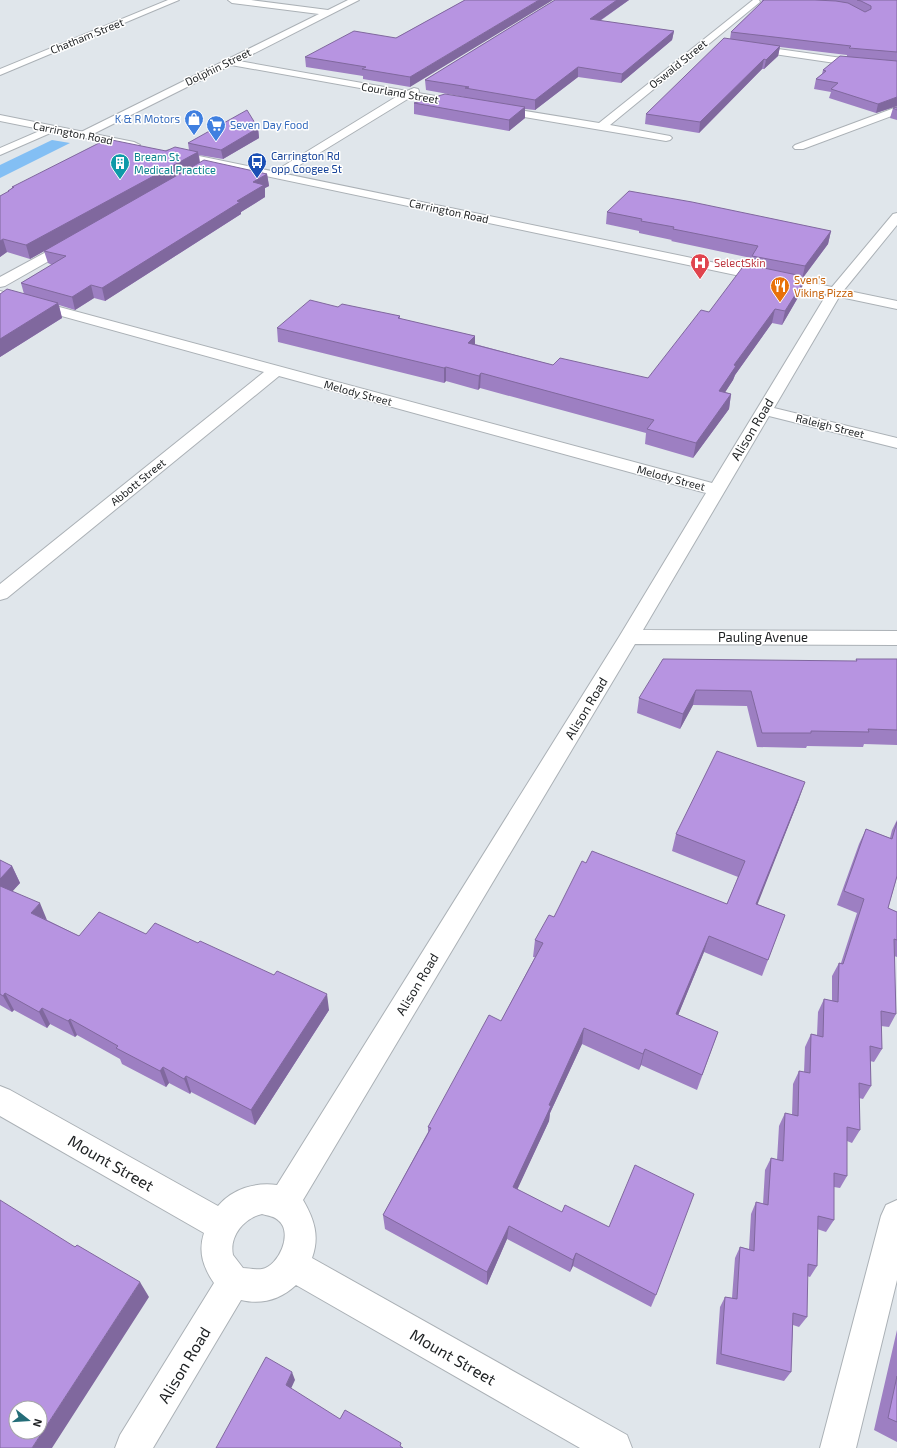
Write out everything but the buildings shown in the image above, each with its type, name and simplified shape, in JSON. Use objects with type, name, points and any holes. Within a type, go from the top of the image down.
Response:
[{"type":"street","name":"Chatham Street","points":[[0,72],[175,0]]},
{"type":"street","points":[[232,0],[328,13]]},
{"type":"street","name":"Dolphin Street","points":[[83,135],[355,0]]},
{"type":"street","name":"Oswald Street","points":[[601,127],[706,41],[759,2],[743,1]]},
{"type":"street","points":[[706,41],[722,44]]},
{"type":"street","points":[[737,46],[842,61],[897,66]]},
{"type":"street","name":"Courland Street","points":[[228,62],[470,105]]},
{"type":"street","points":[[276,175],[422,86]]},
{"type":"street","points":[[485,107],[666,138]]},
{"type":"street","points":[[799,147],[897,110]]},
{"type":"street","name":"Carrington Road","points":[[0,118],[142,147]]},
{"type":"street","points":[[0,152],[51,129]]},
{"type":"street","name":"Carrington Road","points":[[158,150],[897,304]]},
{"type":"street","points":[[199,170],[213,162]]},
{"type":"street","name":"Alison Road","points":[[283,1204],[629,637],[835,292],[897,217]]},
{"type":"street","points":[[0,283],[82,236]]},
{"type":"street","name":"Melody Street","points":[[0,295],[716,490]]},
{"type":"street","name":"Abbott Street","points":[[0,594],[276,370]]},
{"type":"street","name":"Raleigh Street","points":[[764,410],[897,443]]},
{"type":"street","name":"Pauling Avenue","points":[[629,637],[897,638]]},
{"type":"street","name":"Mount Street","points":[[0,1100],[222,1226]]},
{"type":"street","points":[[262,1199],[277,1201],[283,1204],[294,1214],[302,1233],[300,1248],[293,1265],[282,1277],[268,1285],[252,1287],[234,1281],[221,1267],[217,1253],[218,1238],[222,1226],[232,1214],[248,1202],[262,1199]]},
{"type":"street","points":[[838,1448],[897,1216]]},
{"type":"street","name":"Mount Street","points":[[293,1265],[614,1448]]},
{"type":"street","name":"Alison Road","points":[[133,1448],[234,1281]]},
{"type":"shaded area","points":[[52,140],[70,143],[0,178],[0,165]]},
{"type":"place","name":"K & R Motors","points":[[194,136]]},
{"type":"place","name":"Seven Day Food","points":[[216,142]]},
{"type":"place","name":"Carrington Rd opp Coogee St","points":[[257,179]]},
{"type":"place","name":"Bream St Medical Practice","points":[[120,180]]},
{"type":"place","name":"SelectSkin","points":[[700,280]]},
{"type":"place","name":"Sven's Viking Pizza","points":[[780,303]]}]
